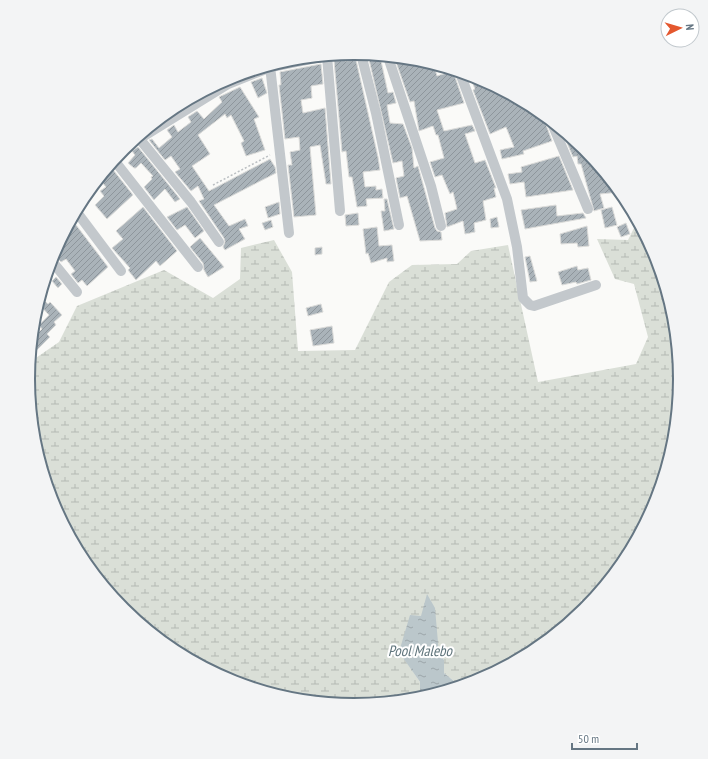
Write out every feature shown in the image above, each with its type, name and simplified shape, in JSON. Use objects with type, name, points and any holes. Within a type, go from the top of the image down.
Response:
[{"type":"street","points":[[363,60],[376,114],[399,225]]},
{"type":"street","points":[[327,62],[340,211]]},
{"type":"street","points":[[390,62],[431,186],[441,226]]},
{"type":"street","points":[[270,71],[289,233]]},
{"type":"street","points":[[462,79],[507,199],[517,247],[523,298],[530,305],[534,306],[596,285]]},
{"type":"street","points":[[556,133],[588,209]]},
{"type":"street","points":[[142,142],[191,202],[219,242]]},
{"type":"street","points":[[118,165],[198,266]]},
{"type":"street","points":[[80,217],[121,271]]},
{"type":"street","points":[[56,266],[77,292]]},
{"type":"path","points":[[213,186],[279,150]]},
{"type":"green space","points":[[634,228],[649,257],[656,277],[667,317],[670,338],[673,380],[670,421],[667,442],[656,482],[649,502],[630,539],[607,574],[594,590],[583,602],[581,599],[580,605],[548,633],[531,645],[495,666],[456,682],[444,673],[444,660],[439,654],[421,617],[400,652],[420,682],[420,691],[375,698],[333,698],[312,696],[271,688],[251,682],[213,666],[194,656],[160,633],[128,605],[101,574],[89,557],[68,521],[52,482],[41,442],[35,380],[36,358],[59,342],[77,306],[164,270],[213,298],[240,279],[241,248],[274,240],[292,272],[298,351],[355,350],[389,282],[412,265],[457,264],[471,251],[508,245],[538,382],[636,364],[648,337],[634,284],[615,279],[597,239],[628,240]]},
{"type":"water","name":"Pool Malebo","points":[[427,594],[435,608],[439,654],[444,660],[444,673],[456,682],[420,691],[420,682],[399,652],[410,615],[421,616]]},
{"type":"building","points":[[356,60],[380,170],[363,172],[365,187],[376,186],[376,190],[382,189],[383,198],[366,199],[367,206],[357,207],[352,177],[349,177],[346,151],[342,152],[334,61]]},
{"type":"building","points":[[369,61],[381,62],[388,93],[393,92],[396,103],[387,105],[390,123],[403,124],[412,148],[414,168],[418,166],[435,228],[437,231],[441,232],[442,240],[420,241],[407,196],[400,198],[396,178],[404,176],[402,161],[393,163]]},
{"type":"building","points":[[396,63],[436,71],[437,76],[445,73],[455,76],[464,103],[437,110],[444,131],[472,125],[475,131],[465,134],[475,163],[485,160],[496,188],[494,188],[496,197],[483,201],[486,220],[474,223],[475,232],[465,234],[463,221],[447,227],[445,213],[457,209],[453,192],[450,194],[442,175],[435,177],[430,162],[444,158],[438,135],[436,135],[433,126],[419,131],[414,101],[410,102]]},
{"type":"building","points":[[321,64],[323,84],[311,86],[312,98],[301,100],[303,113],[325,108],[331,184],[326,184],[320,145],[310,147],[316,215],[294,217],[288,165],[292,165],[290,152],[300,150],[299,137],[285,139],[279,85],[281,85],[280,72]]},
{"type":"building","points":[[262,78],[267,93],[258,98],[251,82]]},
{"type":"building","points":[[473,84],[495,93],[531,114],[546,125],[552,141],[523,151],[524,154],[502,159],[500,150],[514,147],[506,127],[490,134],[473,90],[475,89]]},
{"type":"building","points":[[240,87],[259,117],[254,119],[265,150],[246,156],[241,143],[244,141],[231,115],[227,118],[225,114],[198,135],[210,154],[192,166],[209,191],[270,159],[275,167],[276,173],[214,205],[229,226],[245,219],[248,226],[239,229],[245,239],[225,250],[223,247],[225,242],[224,238],[199,201],[204,199],[198,186],[191,191],[175,172],[180,169],[171,156],[165,160],[149,140],[152,139],[159,148],[172,137],[167,130],[174,125],[178,132],[191,122],[188,117],[197,111],[204,119],[222,102],[219,97]]},
{"type":"building","points":[[567,143],[594,169],[612,193],[600,194],[604,208],[594,211],[581,164],[578,164],[577,156],[573,157]]},
{"type":"building","points":[[138,147],[180,199],[175,202],[165,189],[154,200],[144,187],[153,176],[141,163],[134,168],[128,163],[135,155],[132,151]]},
{"type":"building","points":[[559,156],[573,190],[526,197],[524,182],[510,184],[508,174],[522,172],[521,167]]},
{"type":"building","points":[[113,170],[133,195],[107,219],[95,205],[104,196],[100,191],[106,187],[103,183]]},
{"type":"building","points":[[384,199],[387,199],[394,229],[384,231],[381,211],[385,211]]},
{"type":"building","points":[[279,202],[280,214],[268,218],[265,207]]},
{"type":"building","points":[[556,205],[557,216],[583,213],[586,218],[525,229],[521,210]]},
{"type":"building","points":[[143,207],[177,251],[160,266],[156,261],[136,280],[128,270],[130,268],[112,248],[123,239],[116,231]]},
{"type":"building","points":[[187,207],[204,231],[195,238],[185,225],[177,230],[167,217]]},
{"type":"building","points":[[612,207],[617,225],[605,228],[601,210]]},
{"type":"building","points":[[358,213],[359,225],[346,226],[345,215]]},
{"type":"building","points":[[497,217],[499,227],[491,228],[490,219]]},
{"type":"building","points":[[271,220],[273,227],[265,230],[262,223]]},
{"type":"building","points":[[626,223],[630,234],[621,237],[617,227]]},
{"type":"building","points":[[76,225],[108,267],[87,286],[82,280],[78,283],[71,274],[75,271],[66,259],[61,262],[58,259]]},
{"type":"building","points":[[587,226],[589,246],[578,247],[577,243],[561,244],[560,234]]},
{"type":"building","points":[[377,227],[379,246],[392,245],[394,261],[387,262],[387,258],[371,263],[368,253],[366,254],[363,229]]},
{"type":"building","points":[[200,238],[224,267],[208,277],[204,270],[203,263],[190,247]]},
{"type":"building","points":[[322,247],[322,254],[315,255],[315,248]]},
{"type":"building","points":[[530,256],[537,281],[530,282],[525,257]]},
{"type":"building","points":[[577,266],[578,270],[588,268],[591,280],[577,284],[576,282],[562,285],[558,272]]},
{"type":"building","points":[[56,277],[62,284],[58,288],[52,281]]},
{"type":"building","points":[[45,301],[48,304],[50,302],[62,315],[54,322],[56,325],[47,334],[50,337],[37,350],[39,332],[42,329],[40,324],[49,315],[43,309]]},
{"type":"building","points":[[321,304],[323,312],[308,316],[306,308]]},
{"type":"building","points":[[332,326],[334,343],[313,346],[310,330]]}]
